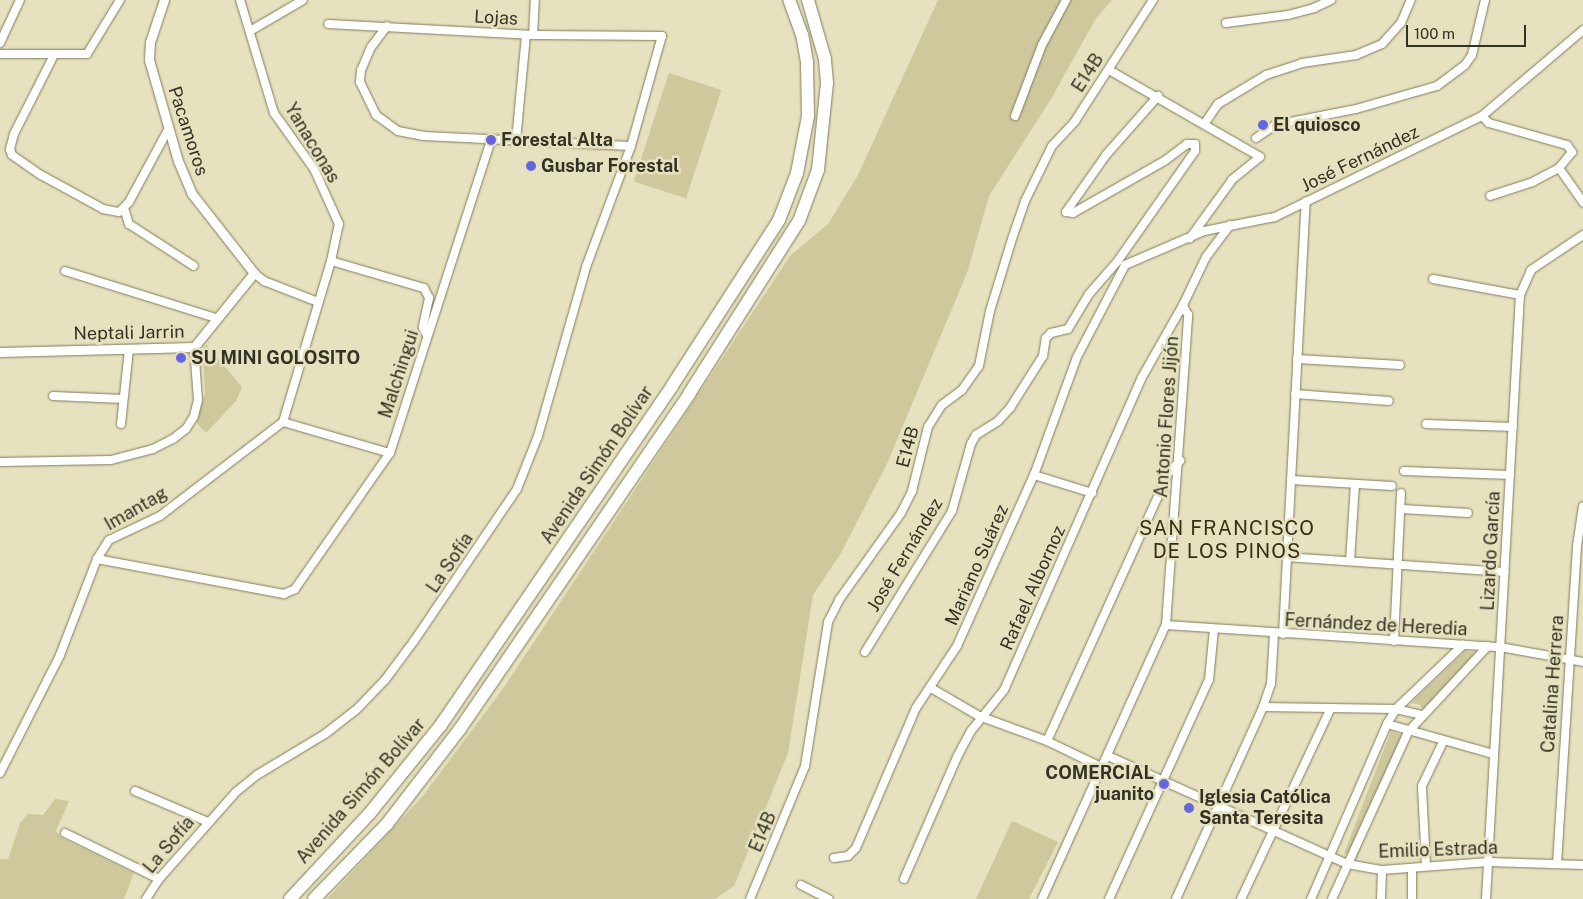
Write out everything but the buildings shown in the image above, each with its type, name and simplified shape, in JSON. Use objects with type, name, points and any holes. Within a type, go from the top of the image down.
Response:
[{"type":"highway","name":"Avenida Simón Bolívar","points":[[290,899],[370,814],[441,725],[672,386],[779,220],[798,173],[808,116],[807,62],[802,35],[789,0]]},
{"type":"highway","name":"Avenida Simón Bolívar","points":[[314,899],[387,824],[460,728],[689,394],[799,221],[818,170],[827,83],[826,59],[808,0]]},
{"type":"street","points":[[0,43],[20,0]]},
{"type":"street","points":[[0,54],[87,54],[120,0]]},
{"type":"street","name":"Pacamoros","points":[[164,0],[150,42],[150,60],[168,130],[192,194],[254,273],[264,281],[318,302]]},
{"type":"street","name":"Yanaconas","points":[[240,0],[274,113],[314,169],[338,218],[331,261],[318,302]]},
{"type":"street","points":[[250,31],[303,0]]},
{"type":"street","points":[[516,141],[535,0]]},
{"type":"street","points":[[1015,116],[1042,45],[1066,0]]},
{"type":"street","name":"E14B","points":[[750,899],[805,766],[828,622],[839,600],[901,513],[912,491],[928,426],[942,405],[962,390],[979,366],[990,310],[1025,201],[1052,146],[1075,121],[1110,70],[1131,31],[1153,0]]},
{"type":"street","points":[[1226,23],[1288,14],[1331,0]]},
{"type":"street","points":[[1205,124],[1218,104],[1259,78],[1302,63],[1356,55],[1382,44],[1401,23],[1411,0]]},
{"type":"street","points":[[1256,138],[1275,125],[1356,109],[1437,86],[1465,65],[1472,55],[1485,0]]},
{"type":"street","name":"Lojas","points":[[328,24],[530,35],[662,36]]},
{"type":"street","points":[[387,26],[371,46],[360,70],[363,94],[376,115],[398,131],[423,136],[631,146]]},
{"type":"street","name":"José Fernández","points":[[1125,265],[1204,231],[1230,225],[1264,221],[1482,116],[1583,30]]},
{"type":"street","name":"La Sofía","points":[[146,899],[159,879],[208,822],[257,775],[325,734],[356,710],[385,680],[414,642],[517,489],[538,436],[586,267],[631,146],[662,36]]},
{"type":"street","points":[[54,55],[14,134],[12,155],[103,210],[113,213],[124,208],[168,130]]},
{"type":"street","points":[[1110,70],[1158,96],[1260,157],[1232,180],[1189,239]]},
{"type":"street","points":[[1125,265],[1117,262],[1195,151],[1195,144],[1187,144],[1166,160],[1073,213],[1067,214],[1066,210],[1106,155],[1158,96]]},
{"type":"street","points":[[1482,116],[1489,123],[1571,147],[1571,156],[1559,168],[1533,182],[1490,196]]},
{"type":"street","name":"Malchingui","points":[[97,559],[290,593],[390,453],[491,140]]},
{"type":"street","points":[[1559,168],[1583,202]]},
{"type":"street","points":[[1176,899],[1263,707],[1271,684],[1279,634],[1286,557],[1306,202]]},
{"type":"street","points":[[124,208],[129,224],[194,266]]},
{"type":"street","points":[[1183,305],[1206,257],[1230,225]]},
{"type":"street","name":"Lizardo García","points":[[1486,899],[1520,295],[1532,270],[1583,235]]},
{"type":"street","points":[[331,261],[424,288],[429,298],[423,327],[427,336]]},
{"type":"street","name":"José Fernández","points":[[865,652],[952,511],[971,444],[976,435],[998,421],[1010,408],[1043,356],[1046,338],[1051,333],[1068,329],[1089,294],[1117,262]]},
{"type":"street","name":"Mariano Suárez","points":[[834,858],[848,856],[856,848],[916,708],[932,688],[957,646],[1034,475],[1077,357],[1125,265]]},
{"type":"street","points":[[65,271],[216,318]]},
{"type":"street","name":"Neptali Jarrin","points":[[0,352],[194,347],[254,273]]},
{"type":"street","points":[[1433,279],[1520,295]]},
{"type":"street","points":[[318,302],[283,422],[390,453]]},
{"type":"street","name":"Antonio Flores Jijón","points":[[1042,899],[1103,768],[1166,625],[1180,461],[1188,315],[1183,305]]},
{"type":"street","name":"Rafael Albornoz","points":[[904,879],[957,757],[1004,690],[1092,493],[1140,379],[1183,305]]},
{"type":"street","points":[[0,462],[111,460],[153,449],[173,439],[194,416],[198,400],[194,347]]},
{"type":"street","points":[[121,424],[129,349]]},
{"type":"street","points":[[1297,358],[1400,365]]},
{"type":"street","points":[[1295,394],[1389,401]]},
{"type":"street","points":[[52,396],[123,399]]},
{"type":"street","name":"Imantag","points":[[0,773],[60,655],[97,559],[109,540],[160,516],[283,422]]},
{"type":"street","points":[[1426,424],[1513,427]]},
{"type":"street","points":[[1047,741],[1169,472],[1180,461]]},
{"type":"street","points":[[1404,471],[1510,475]]},
{"type":"street","points":[[1034,475],[1092,493]]},
{"type":"street","points":[[1291,480],[1392,486]]},
{"type":"street","points":[[1350,561],[1355,484]]},
{"type":"street","points":[[1394,641],[1402,508],[1401,493]]},
{"type":"street","name":"Catalina Herrera","points":[[1557,864],[1577,546],[1583,506]]},
{"type":"street","points":[[1402,508],[1468,513]]},
{"type":"street","points":[[1286,557],[1504,572]]},
{"type":"street","name":"Fernández de Heredia","points":[[1166,625],[1279,634],[1500,646],[1583,662]]},
{"type":"street","points":[[1109,899],[1209,680],[1214,629]]},
{"type":"street","points":[[1311,899],[1387,724],[1396,710],[1463,645]]},
{"type":"street","points":[[1332,899],[1408,732],[1488,646]]},
{"type":"street","points":[[932,688],[984,716],[1047,741],[1103,768]]},
{"type":"street","points":[[1263,707],[1396,710],[1422,715]]},
{"type":"street","points":[[1242,899],[1272,830],[1331,708]]},
{"type":"street","points":[[1387,724],[1443,742],[1493,754]]},
{"type":"street","points":[[1426,866],[1422,786],[1443,742]]},
{"type":"street","name":"Emilio Estrada","points":[[1108,756],[1272,830],[1329,858],[1347,864],[1382,870],[1489,862],[1583,865]]},
{"type":"street","points":[[135,791],[208,822]]},
{"type":"street","points":[[65,833],[159,879]]},
{"type":"street","points":[[1412,868],[1412,899]]},
{"type":"street","points":[[1380,899],[1382,870]]},
{"type":"street","points":[[802,885],[829,899]]},
{"type":"shaded area","points":[[938,0],[1112,0],[1095,20],[1051,99],[989,196],[967,273],[886,466],[841,553],[813,595],[788,753],[734,886],[715,899],[327,899],[422,797],[502,690],[790,256],[828,224],[858,175]]},
{"type":"shaded area","points":[[669,73],[721,90],[686,198],[634,181]]},
{"type":"shaded area","points":[[207,345],[242,387],[236,401],[206,433],[195,421],[205,394],[203,346]]},
{"type":"shaded area","points":[[1465,651],[1477,653],[1423,710],[1420,705],[1411,703]]},
{"type":"shaded area","points":[[1391,731],[1404,736],[1357,858],[1344,853]]},
{"type":"shaded area","points":[[55,799],[69,801],[56,831],[62,838],[134,873],[124,899],[0,899],[0,859],[8,859],[20,823],[28,814],[43,815]]},
{"type":"shaded area","points":[[1012,821],[1058,842],[1029,899],[976,899]]},
{"type":"place","name":"El quiosco","points":[[1263,125]]},
{"type":"place","name":"Forestal Alta","points":[[491,140]]},
{"type":"place","name":"Gusbar Forestal","points":[[531,166]]},
{"type":"place","name":"SU MINI GOLOSITO","points":[[181,358]]},
{"type":"place","name":"COMERCIAL juanito","points":[[1164,784]]},
{"type":"place","name":"Iglesia Católica Santa Teresita","points":[[1189,808]]},
{"type":"district","name":"SAN FRANCISCO DE LOS PINOS","points":[[1227,540]]}]
